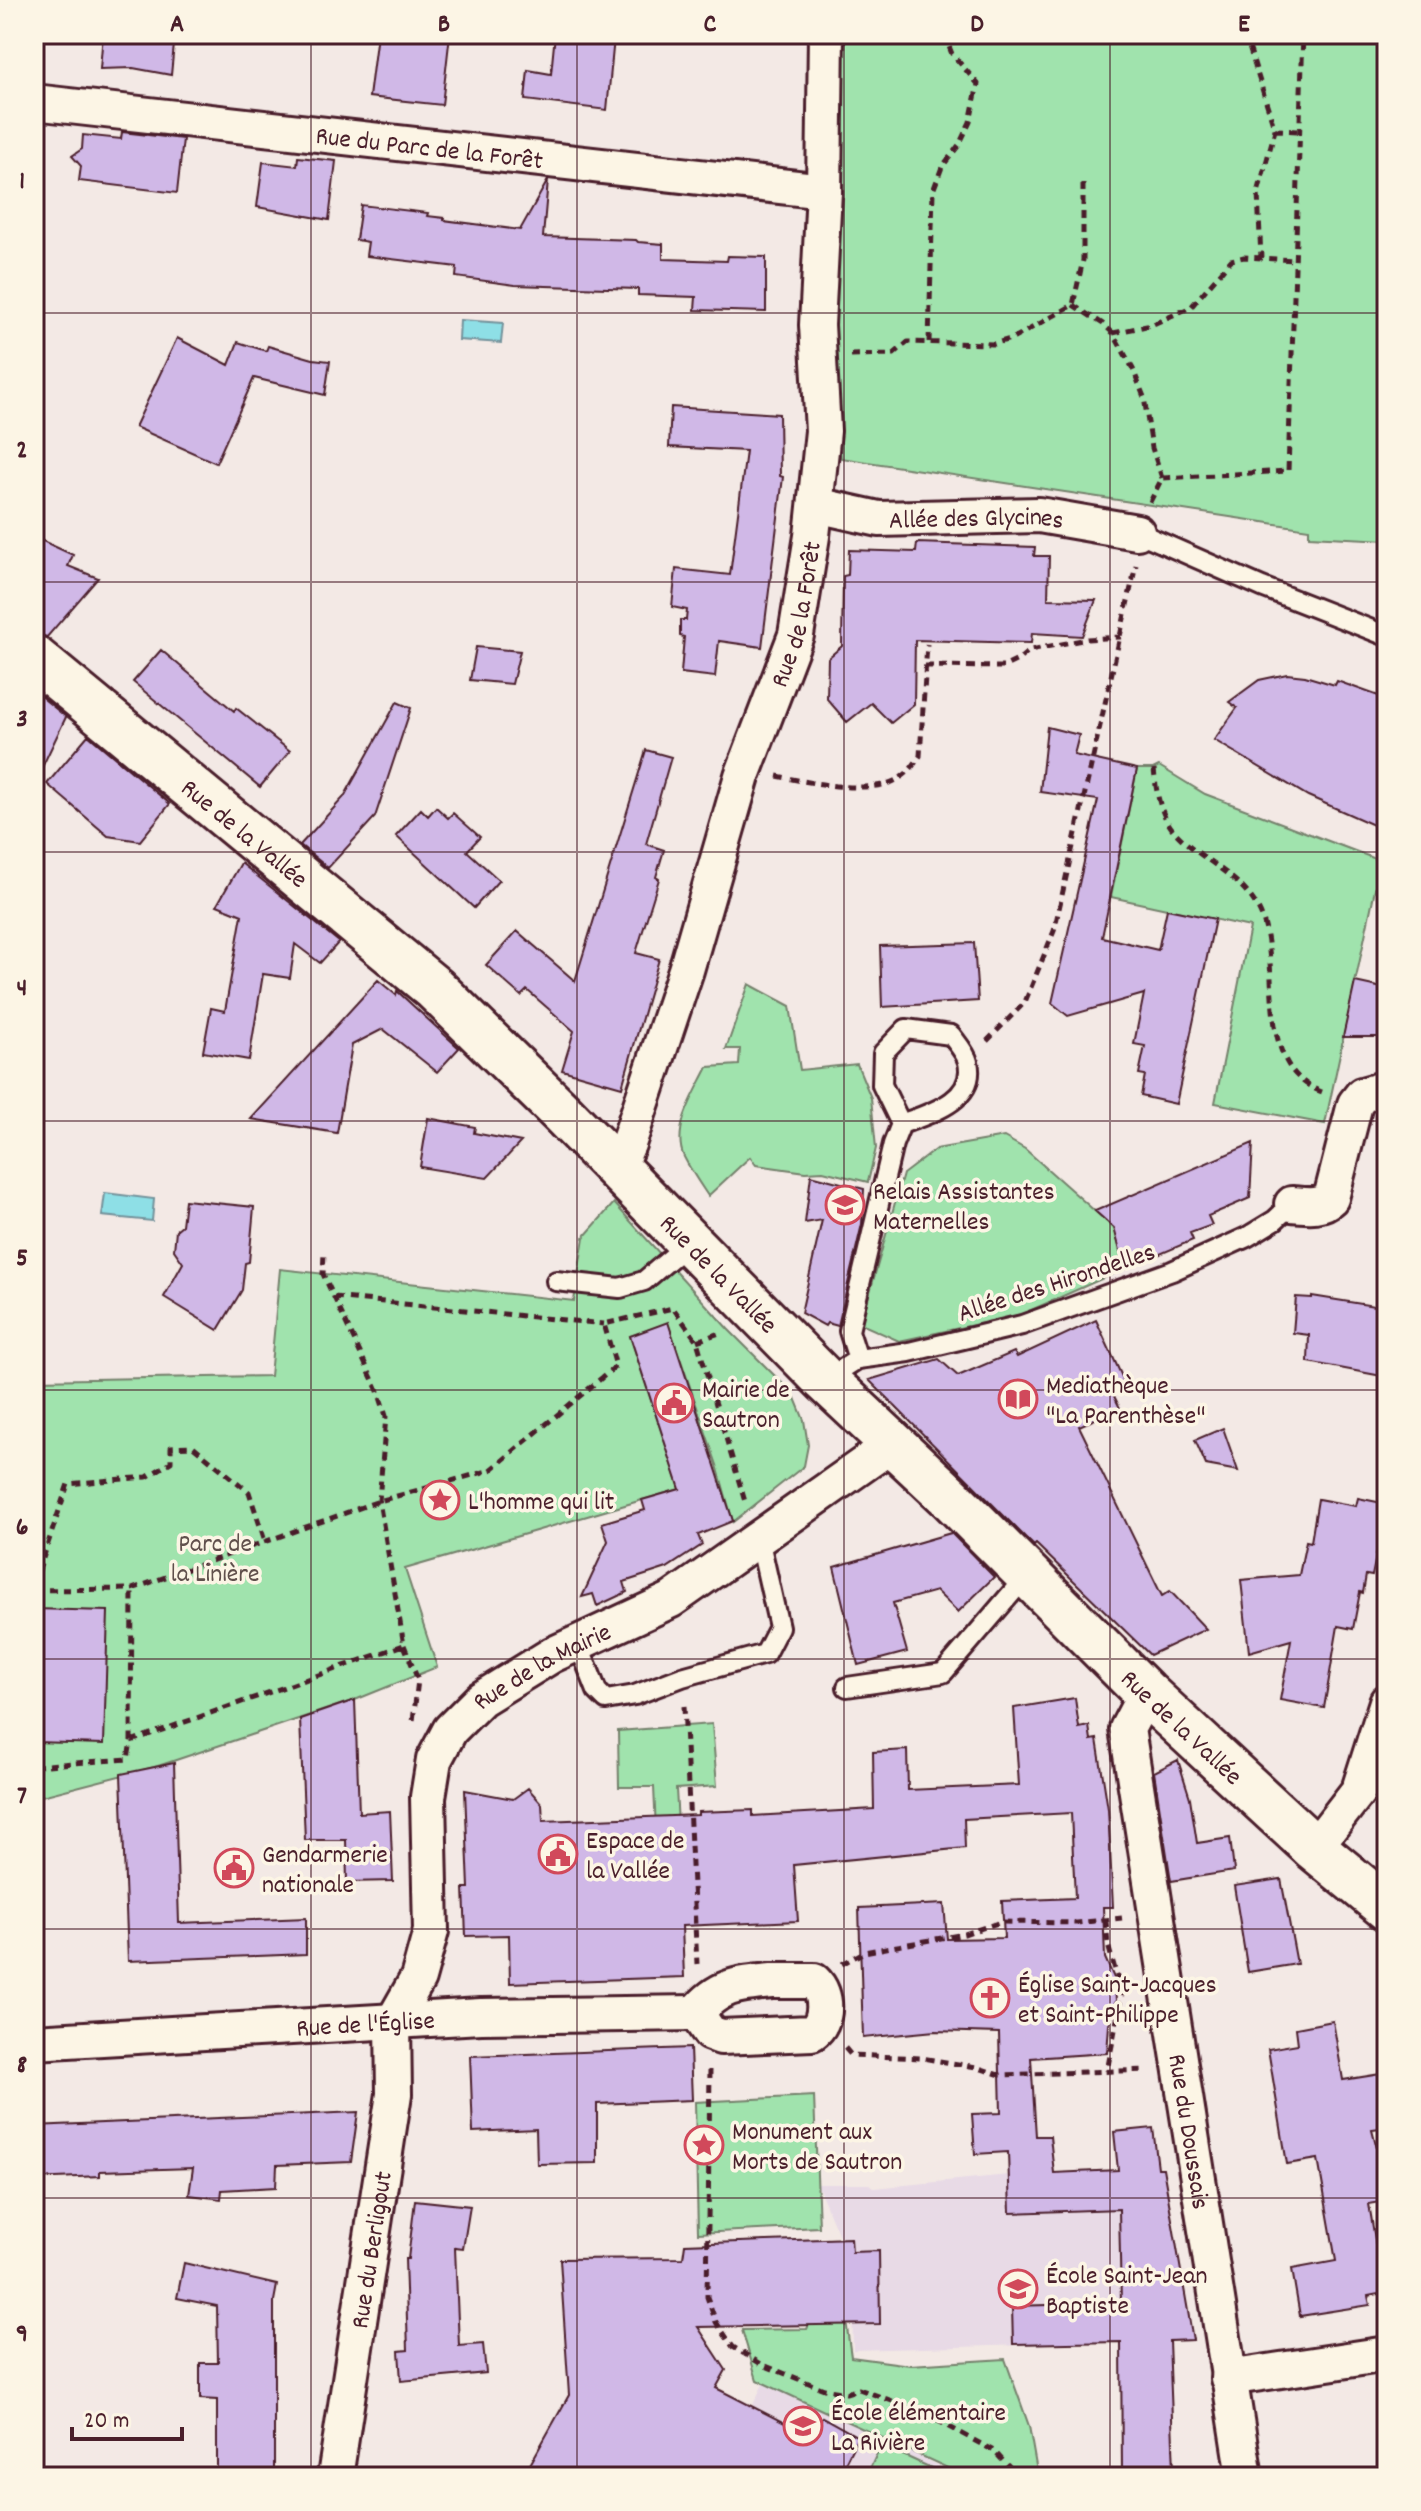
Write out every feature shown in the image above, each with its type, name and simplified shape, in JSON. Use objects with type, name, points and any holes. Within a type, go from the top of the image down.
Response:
[{"type":"street","name":"Rue de la Forêt","points":[[617,1169],[686,970],[745,770],[796,635],[816,505],[823,431],[818,355],[826,34]]},
{"type":"street","name":"Rue du Parc de la Forêt","points":[[34,102],[824,191]]},
{"type":"street","name":"Allée des Glycines","points":[[816,505],[879,519],[1039,515],[1137,532]]},
{"type":"street","name":"Rue de la Vallée","points":[[34,658],[434,988],[689,1243],[841,1370],[894,1443],[1146,1693],[1314,1848],[1387,1908]]},
{"type":"street","points":[[1292,1204],[1317,1205],[1331,1198],[1355,1104],[1362,1095],[1387,1088]]},
{"type":"street","name":"Rue de la Mairie","points":[[393,2022],[418,1978],[431,1931],[428,1797],[434,1760],[450,1730],[481,1699],[552,1655],[671,1600],[894,1443]]},
{"type":"street","name":"Rue du Doussais","points":[[1146,1693],[1127,1729],[1245,2477]]},
{"type":"street","points":[[1314,1848],[1359,1790],[1387,1702]]},
{"type":"street","name":"Rue de l'Église","points":[[814,1981],[821,1987],[824,2014],[820,2028],[812,2033],[721,2037],[704,2015],[718,1991],[738,1985],[814,1981]]},
{"type":"street","name":"Rue de l'Église","points":[[34,2042],[481,2016],[704,2015]]},
{"type":"street","name":"Rue du Berligout","points":[[335,2477],[394,2094],[393,2022]]},
{"type":"street","points":[[1228,2378],[1387,2354]]},
{"type":"lane","points":[[1137,532],[1262,587],[1387,636]]},
{"type":"lane","points":[[841,1370],[893,1144],[901,1124],[882,1085],[883,1053],[906,1029],[951,1035],[968,1061],[967,1083],[946,1108],[901,1124]]},
{"type":"lane","name":"Allée des Hirondelles","points":[[841,1370],[1022,1325],[1172,1271],[1247,1237],[1275,1220],[1292,1204]]},
{"type":"lane","points":[[556,1281],[620,1288],[644,1281],[689,1243]]},
{"type":"lane","points":[[578,1643],[597,1691],[606,1700],[635,1695],[682,1677],[765,1654],[779,1627],[759,1538]]},
{"type":"lane","points":[[847,1687],[943,1673],[1028,1574]]},
{"type":"path","points":[[929,342],[933,191],[942,167],[959,145],[970,122],[978,84],[952,54],[944,34]]},
{"type":"path","points":[[1249,34],[1249,47],[1275,130],[1258,193],[1261,258]]},
{"type":"path","points":[[1162,478],[1288,471],[1303,34]]},
{"type":"path","points":[[1275,130],[1300,131]]},
{"type":"path","points":[[818,355],[883,356],[894,354],[908,342],[993,344],[1014,338],[1073,305],[1083,260],[1083,181]]},
{"type":"path","points":[[1113,333],[1151,325],[1191,307],[1231,260],[1295,260]]},
{"type":"path","points":[[968,1061],[1025,1002],[1054,931],[1136,572],[1137,532],[1162,478],[1152,448],[1144,397],[1133,369],[1113,333],[1073,305]]},
{"type":"path","points":[[925,666],[1003,667],[1030,650],[1087,639],[1121,637]]},
{"type":"path","points":[[745,770],[813,783],[873,787],[895,782],[910,771],[920,756],[927,644]]},
{"type":"path","points":[[1154,769],[1164,816],[1173,831],[1227,873],[1259,909],[1269,947],[1278,1041],[1293,1073],[1307,1087],[1331,1095]]},
{"type":"path","points":[[324,1253],[323,1274],[378,1391],[386,1416],[379,1501],[404,1645],[418,1680],[411,1740],[434,1760]]},
{"type":"path","points":[[334,1297],[604,1324],[673,1308],[697,1341]]},
{"type":"path","points":[[265,1541],[249,1492],[193,1446],[171,1447],[171,1462],[147,1477],[68,1484],[34,1588],[132,1589],[379,1501],[491,1470],[616,1366],[604,1324]]},
{"type":"path","points":[[34,1766],[128,1759],[131,1741],[132,1589]]},
{"type":"path","points":[[131,1741],[404,1645]]},
{"type":"path","points":[[682,1677],[698,1989],[704,2015],[707,2297],[716,2322],[733,2347],[763,2365],[824,2389],[846,2393],[859,2389],[920,2411],[994,2451],[1018,2477]]},
{"type":"path","points":[[814,1981],[864,1952],[964,1934],[1001,1922],[1077,1923],[1154,1913]]},
{"type":"path","points":[[1106,1920],[1108,1945],[1122,1994],[1107,2071]]},
{"type":"path","points":[[845,2048],[851,2055],[922,2058],[976,2067],[1000,2075],[1123,2072]]},
{"type":"shaded area","name":"École Saint-Jean Baptiste","points":[[1163,2168],[1193,2340],[853,2350],[851,2238],[840,2238],[817,2184],[869,2184],[874,2188],[1009,2175]]},
{"type":"shaded area","name":"École élémentaire La Rivière","points":[[767,2376],[959,2477],[717,2477]]},
{"type":"green space","points":[[843,34],[1387,34],[1387,540],[1309,536],[1309,529],[841,458],[830,353]]},
{"type":"green space","points":[[1159,766],[1205,794],[1381,861],[1325,1124],[1215,1103],[1250,927],[1111,897],[1137,769]]},
{"type":"green space","points":[[749,984],[790,1006],[800,1070],[857,1064],[871,1098],[876,1148],[868,1182],[823,1171],[806,1172],[756,1165],[750,1157],[708,1196],[693,1172],[681,1146],[683,1122],[708,1067],[739,1065],[740,1049],[726,1049]]},
{"type":"green space","points":[[1004,1137],[1025,1149],[1115,1229],[1124,1269],[1020,1315],[899,1341],[861,1324],[903,1174],[936,1149]]},
{"type":"green space","name":"Parc de la Linière","points":[[614,1203],[795,1398],[804,1420],[808,1445],[804,1466],[733,1522],[717,1465],[668,1323],[630,1336],[680,1489],[405,1569],[437,1667],[355,1700],[158,1766],[34,1798],[34,1380],[270,1376],[280,1269],[574,1301],[584,1237]]},
{"type":"green space","points":[[712,1724],[717,1786],[676,1789],[683,1914],[660,1917],[654,1787],[619,1787],[618,1731]]},
{"type":"green space","points":[[814,2096],[819,2227],[698,2233],[695,2102]]},
{"type":"green space","points":[[815,2312],[845,2313],[851,2357],[910,2365],[1005,2359],[1029,2426],[1038,2477],[967,2477],[757,2380],[742,2330],[807,2329]]},
{"type":"green space","points":[[881,2445],[951,2477],[866,2477]]},
{"type":"water","points":[[460,320],[503,323],[501,343],[459,340]]},
{"type":"water","points":[[105,1193],[154,1199],[152,1221],[102,1216]]},
{"type":"building","points":[[103,34],[175,34],[171,75],[133,68],[100,69]]},
{"type":"building","points":[[377,34],[450,34],[442,105],[369,97]]},
{"type":"building","points":[[555,34],[614,38],[607,110],[525,100],[528,70],[551,74]]},
{"type":"building","points":[[122,132],[183,139],[177,193],[79,181],[81,166],[72,156],[82,149],[83,135],[121,139]]},
{"type":"building","points":[[298,157],[336,161],[329,220],[257,207],[263,162],[297,166]]},
{"type":"building","points":[[548,180],[543,237],[636,240],[663,244],[663,259],[727,261],[728,256],[766,257],[766,312],[695,310],[696,297],[638,295],[638,289],[515,285],[456,277],[457,267],[366,256],[368,242],[356,240],[361,205],[428,213],[427,216],[444,220],[520,230]]},
{"type":"building","points":[[177,338],[229,365],[238,342],[266,351],[268,346],[330,361],[325,395],[254,378],[216,463],[135,427]]},
{"type":"building","points":[[671,407],[779,414],[780,476],[783,477],[762,647],[719,641],[715,677],[681,673],[684,637],[680,636],[680,620],[686,620],[687,610],[672,607],[676,569],[730,575],[746,451],[669,447]]},
{"type":"building","points":[[34,537],[73,555],[68,566],[98,578],[47,637],[34,634]]},
{"type":"building","points":[[917,543],[1035,547],[1034,556],[1049,556],[1048,599],[1096,600],[1082,636],[1032,633],[1031,643],[915,640],[914,704],[891,723],[871,703],[847,722],[827,699],[828,658],[842,646],[843,576],[848,575],[849,550],[916,552]]},
{"type":"building","points":[[476,647],[520,651],[512,684],[470,680]]},
{"type":"building","points":[[161,650],[234,711],[236,708],[290,751],[260,787],[133,682]]},
{"type":"building","points":[[1287,674],[1335,685],[1337,681],[1387,699],[1387,831],[1308,796],[1214,740],[1237,708],[1229,702],[1259,680]]},
{"type":"building","points":[[34,691],[66,717],[34,784]]},
{"type":"building","points":[[397,702],[411,708],[375,817],[328,868],[300,845],[344,797]]},
{"type":"building","points":[[1047,727],[1079,735],[1074,755],[1137,769],[1102,937],[1158,950],[1167,909],[1215,919],[1176,1104],[1141,1096],[1145,1075],[1139,1074],[1145,1046],[1134,1044],[1144,994],[1068,1016],[1052,1003],[1098,800],[1040,792]]},
{"type":"building","points":[[88,735],[170,804],[140,841],[108,836],[47,784]]},
{"type":"building","points":[[646,750],[671,757],[646,844],[664,850],[656,877],[659,879],[636,953],[659,959],[622,1087],[562,1070],[574,1031],[527,990],[521,996],[486,965],[517,931],[575,981]]},
{"type":"building","points":[[436,807],[448,818],[453,813],[480,837],[467,851],[499,880],[474,908],[396,836],[421,809],[428,816]]},
{"type":"building","points":[[241,863],[339,942],[320,963],[295,944],[290,978],[263,974],[249,1060],[203,1052],[211,1008],[225,1011],[242,915],[217,905]]},
{"type":"building","points":[[974,943],[978,1001],[882,1007],[880,946]]},
{"type":"building","points":[[378,980],[396,995],[397,991],[459,1048],[437,1072],[383,1029],[352,1045],[337,1133],[251,1119]]},
{"type":"building","points":[[1355,982],[1387,989],[1387,1037],[1343,1037]]},
{"type":"building","points":[[428,1118],[475,1127],[474,1133],[521,1142],[487,1178],[420,1167]]},
{"type":"building","points":[[1253,1143],[1250,1198],[1208,1216],[1212,1225],[1190,1233],[1193,1240],[1125,1269],[1114,1228],[1095,1211]]},
{"type":"building","points":[[811,1175],[864,1189],[862,1224],[838,1326],[827,1323],[825,1326],[801,1313],[822,1220],[805,1223]]},
{"type":"building","points":[[185,1200],[254,1207],[249,1262],[245,1263],[242,1290],[218,1330],[164,1297],[183,1263],[174,1250],[176,1230],[182,1225]]},
{"type":"building","points":[[1312,1296],[1387,1308],[1387,1377],[1308,1362],[1309,1335],[1293,1333],[1296,1297]]},
{"type":"building","points":[[1096,1320],[1124,1381],[1110,1388],[1120,1408],[1079,1426],[1162,1596],[1170,1591],[1206,1629],[1150,1655],[1036,1544],[1034,1546],[869,1380],[939,1359],[958,1376],[1014,1352],[1017,1357]]},
{"type":"building","points":[[668,1322],[733,1521],[698,1535],[702,1545],[667,1568],[624,1582],[627,1592],[597,1606],[593,1594],[582,1597],[608,1541],[602,1523],[645,1510],[642,1500],[680,1489],[630,1336]]},
{"type":"building","points":[[1223,1428],[1238,1471],[1206,1465],[1195,1440]]},
{"type":"building","points":[[1358,1498],[1387,1504],[1387,1547],[1378,1546],[1372,1576],[1366,1575],[1363,1593],[1360,1592],[1353,1629],[1338,1626],[1324,1708],[1280,1700],[1291,1640],[1249,1652],[1241,1580],[1299,1575],[1306,1541],[1311,1542],[1318,1499],[1356,1506]]},
{"type":"building","points":[[951,1533],[994,1577],[958,1612],[936,1591],[893,1603],[907,1652],[858,1665],[834,1567]]},
{"type":"building","points":[[34,1609],[108,1611],[104,1744],[34,1742]]},
{"type":"building","points":[[1075,1698],[1079,1728],[1089,1726],[1091,1740],[1097,1739],[1108,1809],[1113,1907],[1103,1907],[1105,1958],[1114,1978],[1116,2000],[1109,2025],[1107,2053],[1031,2058],[1036,2136],[1050,2136],[1054,2173],[1118,2170],[1114,2132],[1153,2128],[1158,2168],[1163,2168],[1193,2340],[1169,2341],[1174,2470],[1166,2470],[1166,2477],[1126,2477],[1126,2472],[1122,2471],[1121,2342],[1013,2344],[1012,2306],[1121,2303],[1119,2209],[1010,2213],[1008,2152],[975,2154],[972,2114],[1001,2113],[999,2033],[935,2031],[863,2038],[859,1908],[944,1904],[947,1939],[1004,1938],[1002,1901],[1075,1898],[1071,1813],[964,1819],[965,1848],[794,1865],[798,1921],[682,1926],[684,1977],[510,1983],[509,1935],[466,1936],[464,1888],[469,1888],[465,1790],[513,1799],[528,1788],[542,1804],[543,1821],[753,1810],[753,1816],[874,1809],[873,1752],[907,1750],[908,1790],[1019,1785],[1014,1708]]},
{"type":"building","points":[[355,1700],[359,1813],[390,1811],[393,1881],[347,1882],[346,1840],[305,1840],[300,1719]]},
{"type":"building","points":[[1178,1760],[1190,1798],[1197,1843],[1230,1838],[1234,1871],[1171,1881],[1154,1772]]},
{"type":"building","points":[[174,1763],[179,1923],[306,1918],[306,1954],[128,1961],[121,1774]]},
{"type":"building","points":[[1281,1879],[1297,1964],[1248,1972],[1234,1886]]},
{"type":"building","points":[[1333,2021],[1343,2080],[1387,2073],[1387,2127],[1372,2129],[1386,2183],[1387,2201],[1369,2204],[1384,2293],[1368,2296],[1370,2305],[1300,2316],[1292,2269],[1336,2261],[1318,2159],[1287,2164],[1268,2049],[1298,2044],[1296,2028]]},
{"type":"building","points":[[690,2048],[692,2100],[597,2104],[597,2163],[537,2164],[536,2129],[473,2132],[470,2056]]},
{"type":"building","points":[[358,2112],[351,2162],[277,2165],[276,2187],[222,2190],[221,2199],[189,2195],[193,2168],[100,2171],[100,2176],[34,2179],[34,2126]]},
{"type":"building","points":[[415,2200],[470,2206],[463,2249],[455,2248],[459,2346],[483,2344],[486,2373],[401,2381],[399,2351],[408,2350],[405,2259],[408,2259]]},
{"type":"building","points":[[851,2238],[852,2252],[879,2251],[880,2324],[698,2327],[726,2370],[716,2388],[812,2437],[822,2417],[858,2437],[838,2477],[523,2477],[569,2395],[560,2259],[683,2258],[685,2244]]},
{"type":"building","points":[[184,2263],[277,2285],[274,2301],[274,2477],[217,2477],[217,2400],[200,2399],[200,2363],[218,2363],[217,2306],[177,2298]]},
{"type":"place","name":"Relais Assistantes Maternelles","points":[[845,1205]]},
{"type":"place","name":"Mediathèque \"La Parenthèse\"","points":[[1018,1399]]},
{"type":"place","name":"Mairie de Sautron","points":[[674,1403]]},
{"type":"place","name":"L'homme qui lit","points":[[440,1500]]},
{"type":"place","name":"Espace de la Vallée","points":[[558,1854]]},
{"type":"place","name":"Gendarmerie nationale","points":[[234,1868]]},
{"type":"place","name":"Église Saint-Jacques et Saint-Philippe","points":[[990,1998]]},
{"type":"place","name":"Monument aux Morts de Sautron","points":[[704,2145]]},
{"type":"place","name":"École Saint-Jean Baptiste","points":[[1018,2289]]},
{"type":"place","name":"École élémentaire La Rivière","points":[[803,2426]]}]
